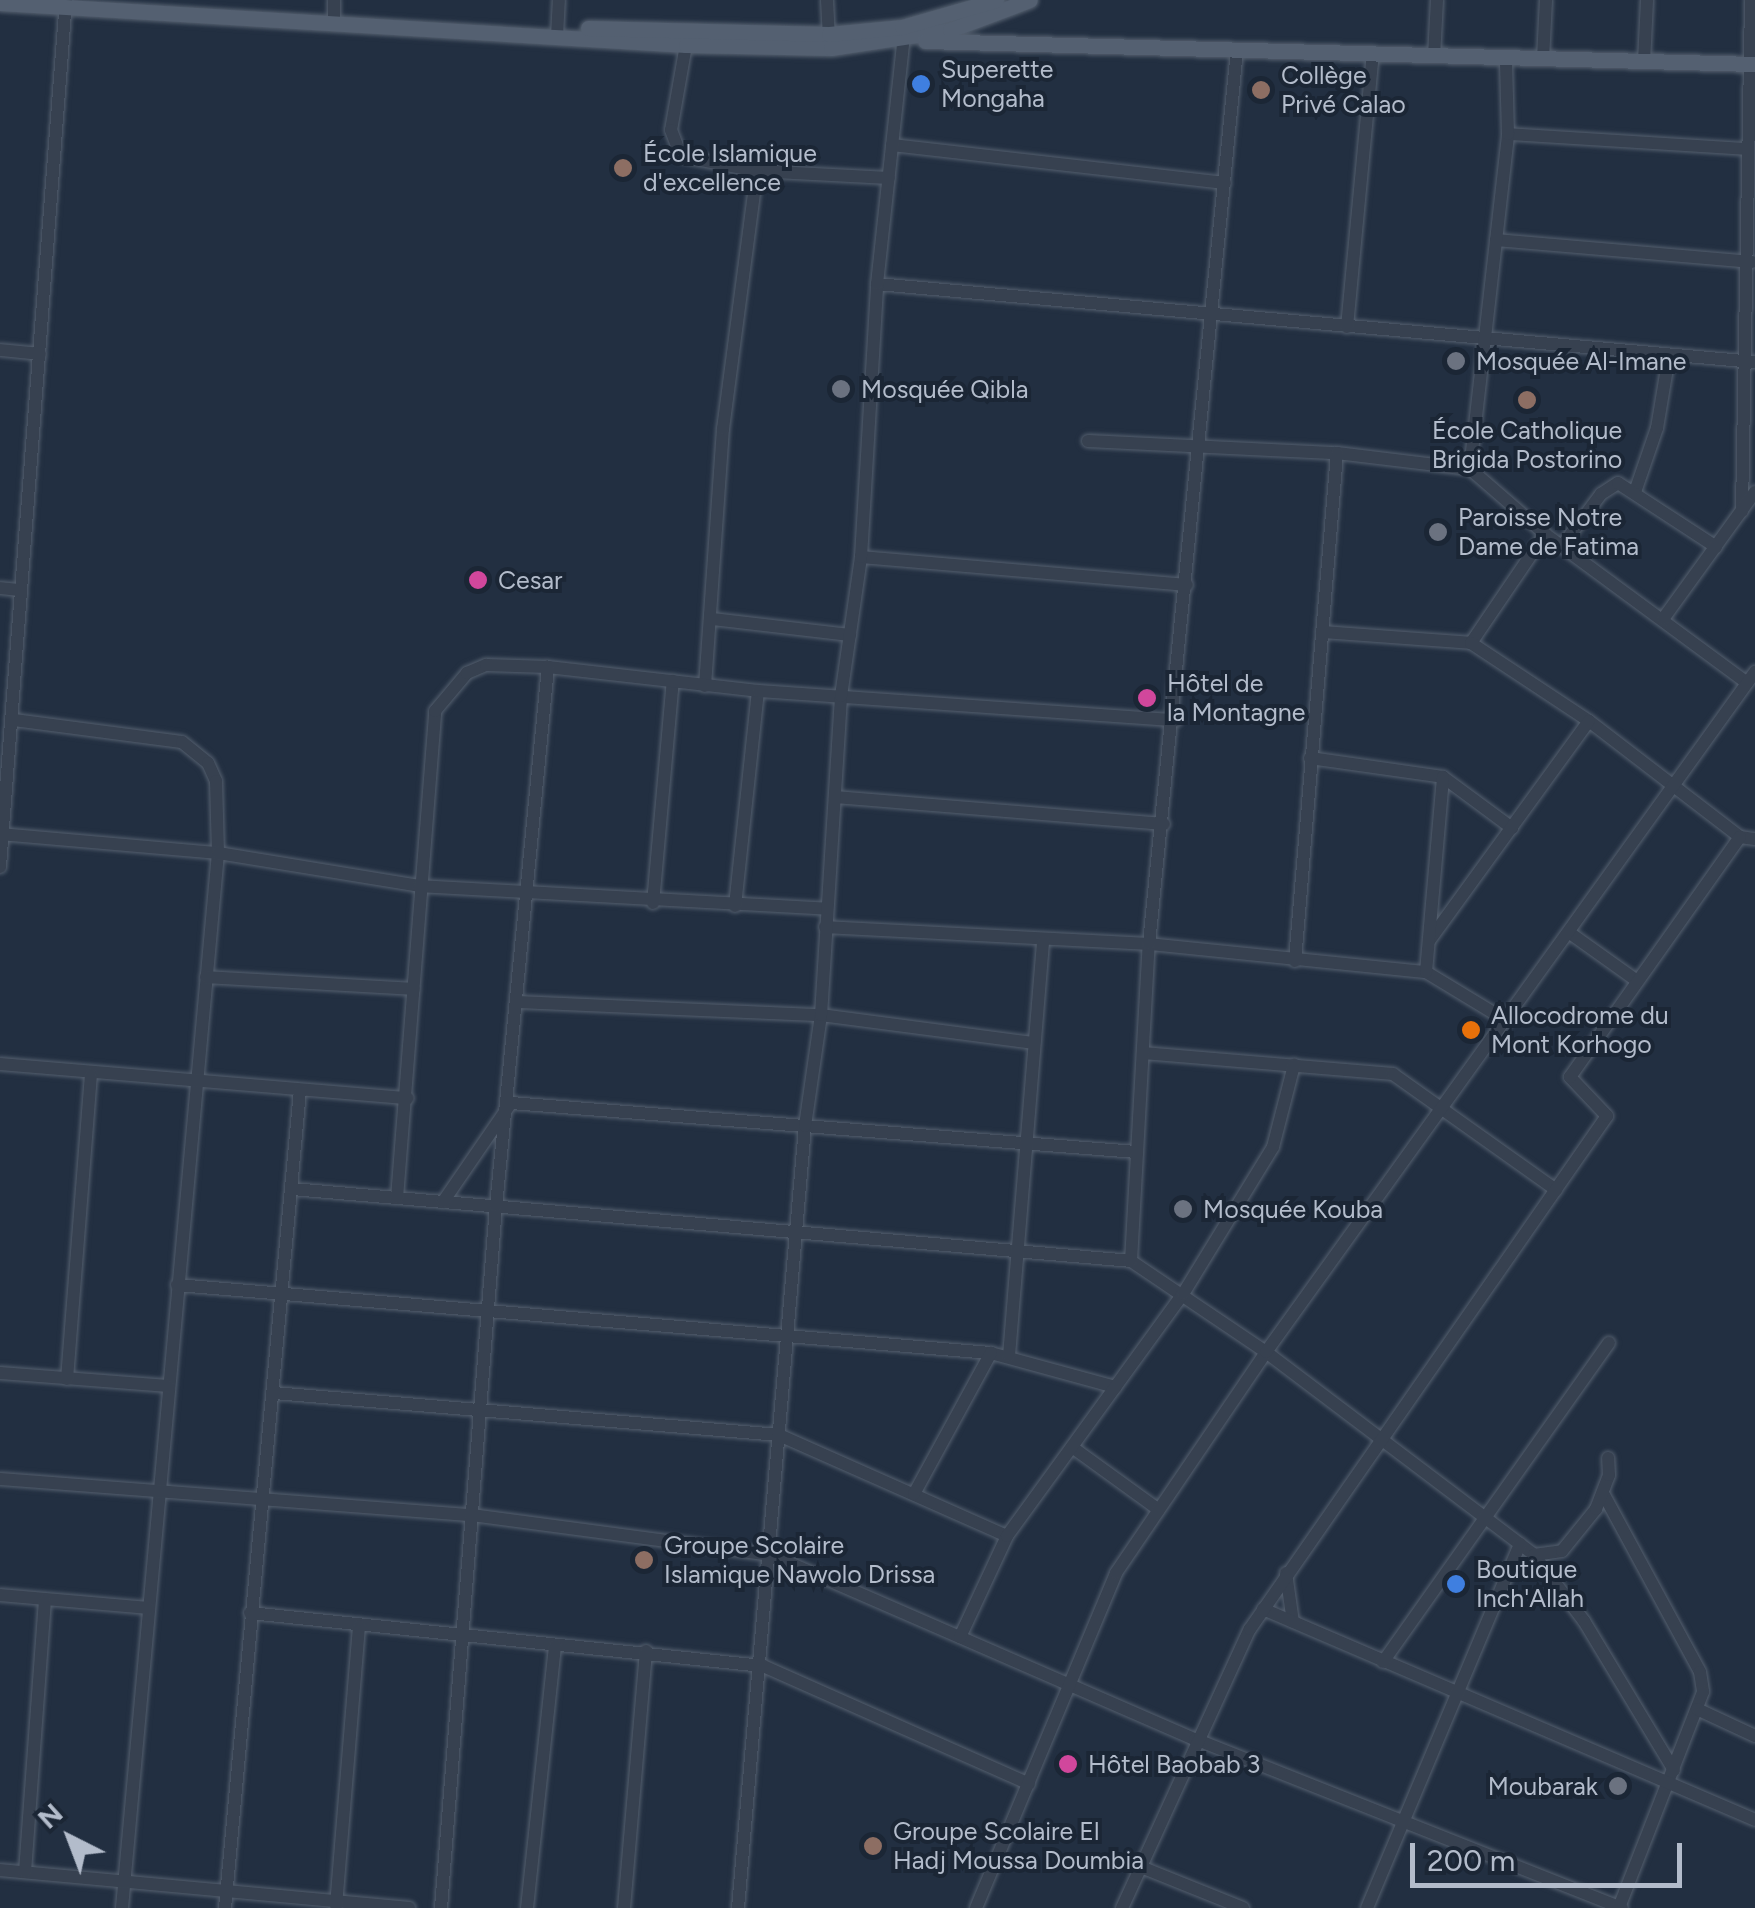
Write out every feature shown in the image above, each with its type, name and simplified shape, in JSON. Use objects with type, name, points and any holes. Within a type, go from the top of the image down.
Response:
[{"type":"main road","points":[[174,13],[334,18],[558,32],[686,45],[831,48],[1030,0]]},
{"type":"main road","points":[[0,2],[558,32],[903,32],[1007,44],[1506,61],[1751,64]]},
{"type":"main road","points":[[1001,6],[999,21],[1007,44]]},
{"type":"street","points":[[334,0],[334,18]]},
{"type":"street","points":[[558,32],[559,0]]},
{"type":"street","points":[[827,0],[829,34]]},
{"type":"street","points":[[1434,57],[1437,0]]},
{"type":"street","points":[[1543,59],[1546,0]]},
{"type":"street","points":[[1644,62],[1646,0]]},
{"type":"street","points":[[1742,511],[1750,362],[1750,0]]},
{"type":"street","points":[[0,867],[66,4]]},
{"type":"street","points":[[738,1908],[763,1666],[805,1126],[821,1015],[841,696],[861,557],[877,284],[903,32]]},
{"type":"street","points":[[686,45],[674,146],[699,164],[888,178]]},
{"type":"street","points":[[1131,1260],[1150,944],[1203,447],[1237,50]]},
{"type":"street","points":[[1347,328],[1373,54]]},
{"type":"street","points":[[1470,470],[1508,134],[1506,61]]},
{"type":"street","points":[[1508,134],[1747,149]]},
{"type":"street","points":[[892,145],[1225,183]]},
{"type":"street","points":[[705,686],[722,429],[758,170]]},
{"type":"street","points":[[1496,240],[1751,262]]},
{"type":"street","points":[[877,284],[1750,362]]},
{"type":"street","points":[[0,350],[40,354]]},
{"type":"street","points":[[1636,489],[1657,428],[1669,356]]},
{"type":"street","points":[[976,1908],[1071,1682],[1098,1605],[1266,1352],[1751,678],[1545,534],[1470,470],[1338,453],[1088,441]]},
{"type":"street","points":[[1295,961],[1338,453]]},
{"type":"street","points":[[1562,546],[1610,485],[1636,489],[1716,547]]},
{"type":"street","points":[[1663,619],[1755,492]]},
{"type":"street","points":[[1471,643],[1545,534]]},
{"type":"street","points":[[861,557],[1187,585]]},
{"type":"street","points":[[0,588],[20,590]]},
{"type":"street","points":[[712,619],[850,635]]},
{"type":"street","points":[[1322,632],[1471,643],[1589,721],[1676,784],[1740,837],[1755,839]]},
{"type":"street","points":[[397,1198],[408,1098],[419,886],[435,711],[467,673],[486,665],[548,667],[758,691],[1176,720]]},
{"type":"street","points":[[441,1908],[496,1206],[511,1102],[548,667]]},
{"type":"street","points":[[653,903],[673,681]]},
{"type":"street","points":[[735,906],[758,691]]},
{"type":"street","points":[[14,720],[182,742],[208,763],[216,780],[218,853],[194,1082],[122,1908]]},
{"type":"street","points":[[1429,941],[1589,721]]},
{"type":"street","points":[[1310,758],[1443,777],[1512,828]]},
{"type":"street","points":[[1426,972],[1443,777]]},
{"type":"street","points":[[835,797],[1164,824]]},
{"type":"street","points":[[1,834],[218,853],[419,886],[653,903],[826,909]]},
{"type":"street","points":[[1122,1908],[1194,1740],[1263,1608],[1607,1116],[1570,1077],[1740,837]]},
{"type":"street","points":[[825,927],[1044,942],[1150,944],[1426,972],[1507,1021]]},
{"type":"street","points":[[1570,933],[1637,981]]},
{"type":"street","points":[[1009,1356],[1044,942]]},
{"type":"street","points":[[206,977],[414,988]]},
{"type":"street","points":[[518,1002],[821,1015],[1034,1043]]},
{"type":"street","points":[[1144,1053],[1394,1074],[1556,1190]]},
{"type":"street","points":[[0,1064],[90,1075],[408,1098]]},
{"type":"street","points":[[960,1637],[1007,1536],[1183,1294],[1273,1147],[1294,1064]]},
{"type":"street","points":[[67,1379],[90,1075]]},
{"type":"street","points":[[226,1908],[300,1090]]},
{"type":"street","points":[[511,1102],[1137,1152]]},
{"type":"street","points":[[443,1202],[511,1102]]},
{"type":"street","points":[[292,1190],[1131,1260],[1266,1352],[1534,1555],[1584,1621],[1671,1777]]},
{"type":"street","points":[[177,1285],[991,1353],[1115,1387]]},
{"type":"street","points":[[1383,1662],[1609,1343]]},
{"type":"street","points":[[914,1494],[991,1353]]},
{"type":"street","points":[[0,1372],[169,1386]]},
{"type":"street","points":[[274,1392],[779,1434],[1007,1536]]},
{"type":"street","points":[[1072,1447],[1159,1510]]},
{"type":"street","points":[[1534,1555],[1562,1551],[1604,1494],[1608,1458]]},
{"type":"street","points":[[0,1480],[472,1516],[771,1554],[1071,1682],[1194,1740],[1620,1908],[1696,1709],[1700,1672],[1604,1494]]},
{"type":"street","points":[[1367,1908],[1520,1544]]},
{"type":"street","points":[[1286,1574],[1293,1622]]},
{"type":"street","points":[[0,1595],[45,1602],[148,1608]]},
{"type":"street","points":[[25,1872],[45,1602]]},
{"type":"street","points":[[1263,1608],[1458,1696],[1671,1777],[1755,1820]]},
{"type":"street","points":[[250,1613],[555,1645],[646,1650],[763,1666],[1029,1784]]},
{"type":"street","points":[[336,1905],[359,1626]]},
{"type":"street","points":[[528,1908],[555,1645]]},
{"type":"street","points":[[624,1908],[646,1650]]},
{"type":"street","points":[[1696,1709],[1755,1736]]},
{"type":"street","points":[[1141,1867],[1242,1908]]},
{"type":"street","points":[[0,1870],[125,1878],[336,1905],[408,1908]]},
{"type":"place","name":"Superette Mongaha","points":[[921,84]]},
{"type":"place","name":"Collège Privé Calao","points":[[1261,90]]},
{"type":"place","name":"École Islamique d'excellence","points":[[623,168]]},
{"type":"place","name":"Mosquée Al-Imane","points":[[1456,361]]},
{"type":"place","name":"Mosquée Qibla","points":[[841,389]]},
{"type":"place","name":"École Catholique Brigida Postorino","points":[[1527,400]]},
{"type":"place","name":"Paroisse Notre Dame de Fatima","points":[[1438,532]]},
{"type":"place","name":"Cesar","points":[[478,580]]},
{"type":"place","name":"Hôtel de la Montagne","points":[[1147,698]]},
{"type":"place","name":"Allocodrome du Mont Korhogo","points":[[1471,1030]]},
{"type":"place","name":"Mosquée Kouba","points":[[1183,1209]]},
{"type":"place","name":"Groupe Scolaire Islamique Nawolo Drissa","points":[[644,1560]]},
{"type":"place","name":"Boutique Inch'Allah","points":[[1456,1584]]},
{"type":"place","name":"Hôtel Baobab 3","points":[[1068,1764]]},
{"type":"place","name":"Moubarak","points":[[1618,1786]]},
{"type":"place","name":"Groupe Scolaire El Hadj Moussa Doumbia","points":[[873,1846]]}]
